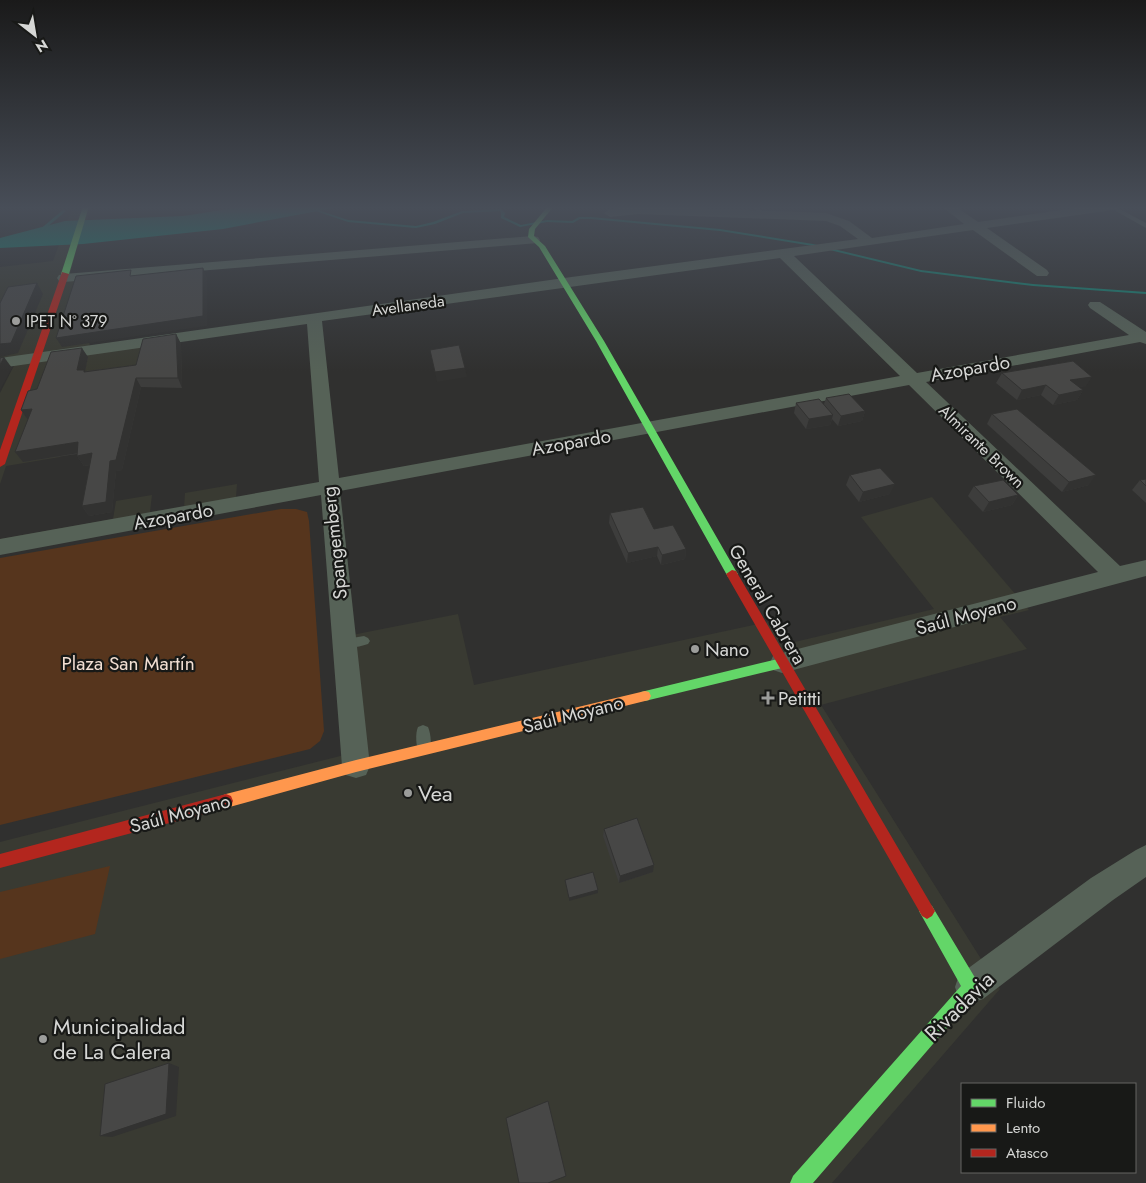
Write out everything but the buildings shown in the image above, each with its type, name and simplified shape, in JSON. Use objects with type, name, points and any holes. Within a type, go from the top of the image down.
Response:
[{"type":"street","points":[[0,464],[69,261]]},
{"type":"street","points":[[64,278],[243,261]]},
{"type":"street","name":"General Cabrera","points":[[551,261],[600,341],[648,429],[782,663],[971,987]]},
{"type":"street","name":"Avellaneda","points":[[0,363],[564,282],[727,261]]},
{"type":"street","name":"Almirante Brown","points":[[791,261],[1116,576]]},
{"type":"street","points":[[1026,261],[1042,273]]},
{"type":"street","points":[[1095,305],[1144,338]]},
{"type":"street","name":"Spangemberg","points":[[314,319],[329,488],[354,642],[356,766]]},
{"type":"street","name":"Azopardo","points":[[0,547],[648,429],[672,422],[912,378],[1144,338]]},
{"type":"street","name":"Saúl Moyano","points":[[0,861],[356,766],[782,663],[1146,568]]},
{"type":"street","name":"Rivadavia","points":[[800,1183],[971,987],[1102,890],[1146,860]]},
{"type":"lane","points":[[422,731],[424,749]]},
{"type":"shaded area","points":[[51,261],[73,261],[70,274],[111,271],[89,346],[179,333],[174,374],[80,392],[60,457],[6,466],[0,484],[0,393],[19,356],[0,358],[0,267]]},
{"type":"shaded area","points":[[237,484],[235,510],[0,551],[0,539],[113,519],[116,501],[152,495],[150,512],[184,507],[185,493]]},
{"type":"shaded area","points":[[932,497],[1029,610],[1000,617],[1027,649],[821,705],[1000,989],[832,1183],[0,1183],[0,842],[364,750],[352,635],[458,614],[474,685],[768,622],[782,645],[934,609],[861,517]]},
{"type":"green space","name":"Plaza San Martín","points":[[281,509],[296,509],[307,512],[309,521],[324,731],[320,741],[310,749],[0,825],[0,558]]},
{"type":"green space","points":[[110,866],[95,934],[0,959],[0,892]]},
{"type":"waterway","points":[[880,261],[921,271],[1033,285],[1146,293]]},
{"type":"traffic: fast","points":[[65,274],[69,261]]},
{"type":"traffic: fast","points":[[551,261],[600,341],[732,574]]},
{"type":"traffic: fast","points":[[645,696],[782,663]]},
{"type":"traffic: fast","points":[[800,1183],[971,987],[927,911]]},
{"type":"traffic: slow","points":[[226,801],[356,766],[645,696]]},
{"type":"traffic: jam","points":[[0,464],[65,274]]},
{"type":"traffic: jam","points":[[732,574],[927,911]]},
{"type":"traffic: jam","points":[[0,861],[226,801]]},
{"type":"place","name":"IPET N° 379","points":[[16,321]]},
{"type":"place","name":"Nano","points":[[695,649]]},
{"type":"place","name":"Petitti","points":[[768,698]]},
{"type":"place","name":"Vea","points":[[408,793]]},
{"type":"place","name":"Municipalidad de La Calera","points":[[43,1039]]}]
